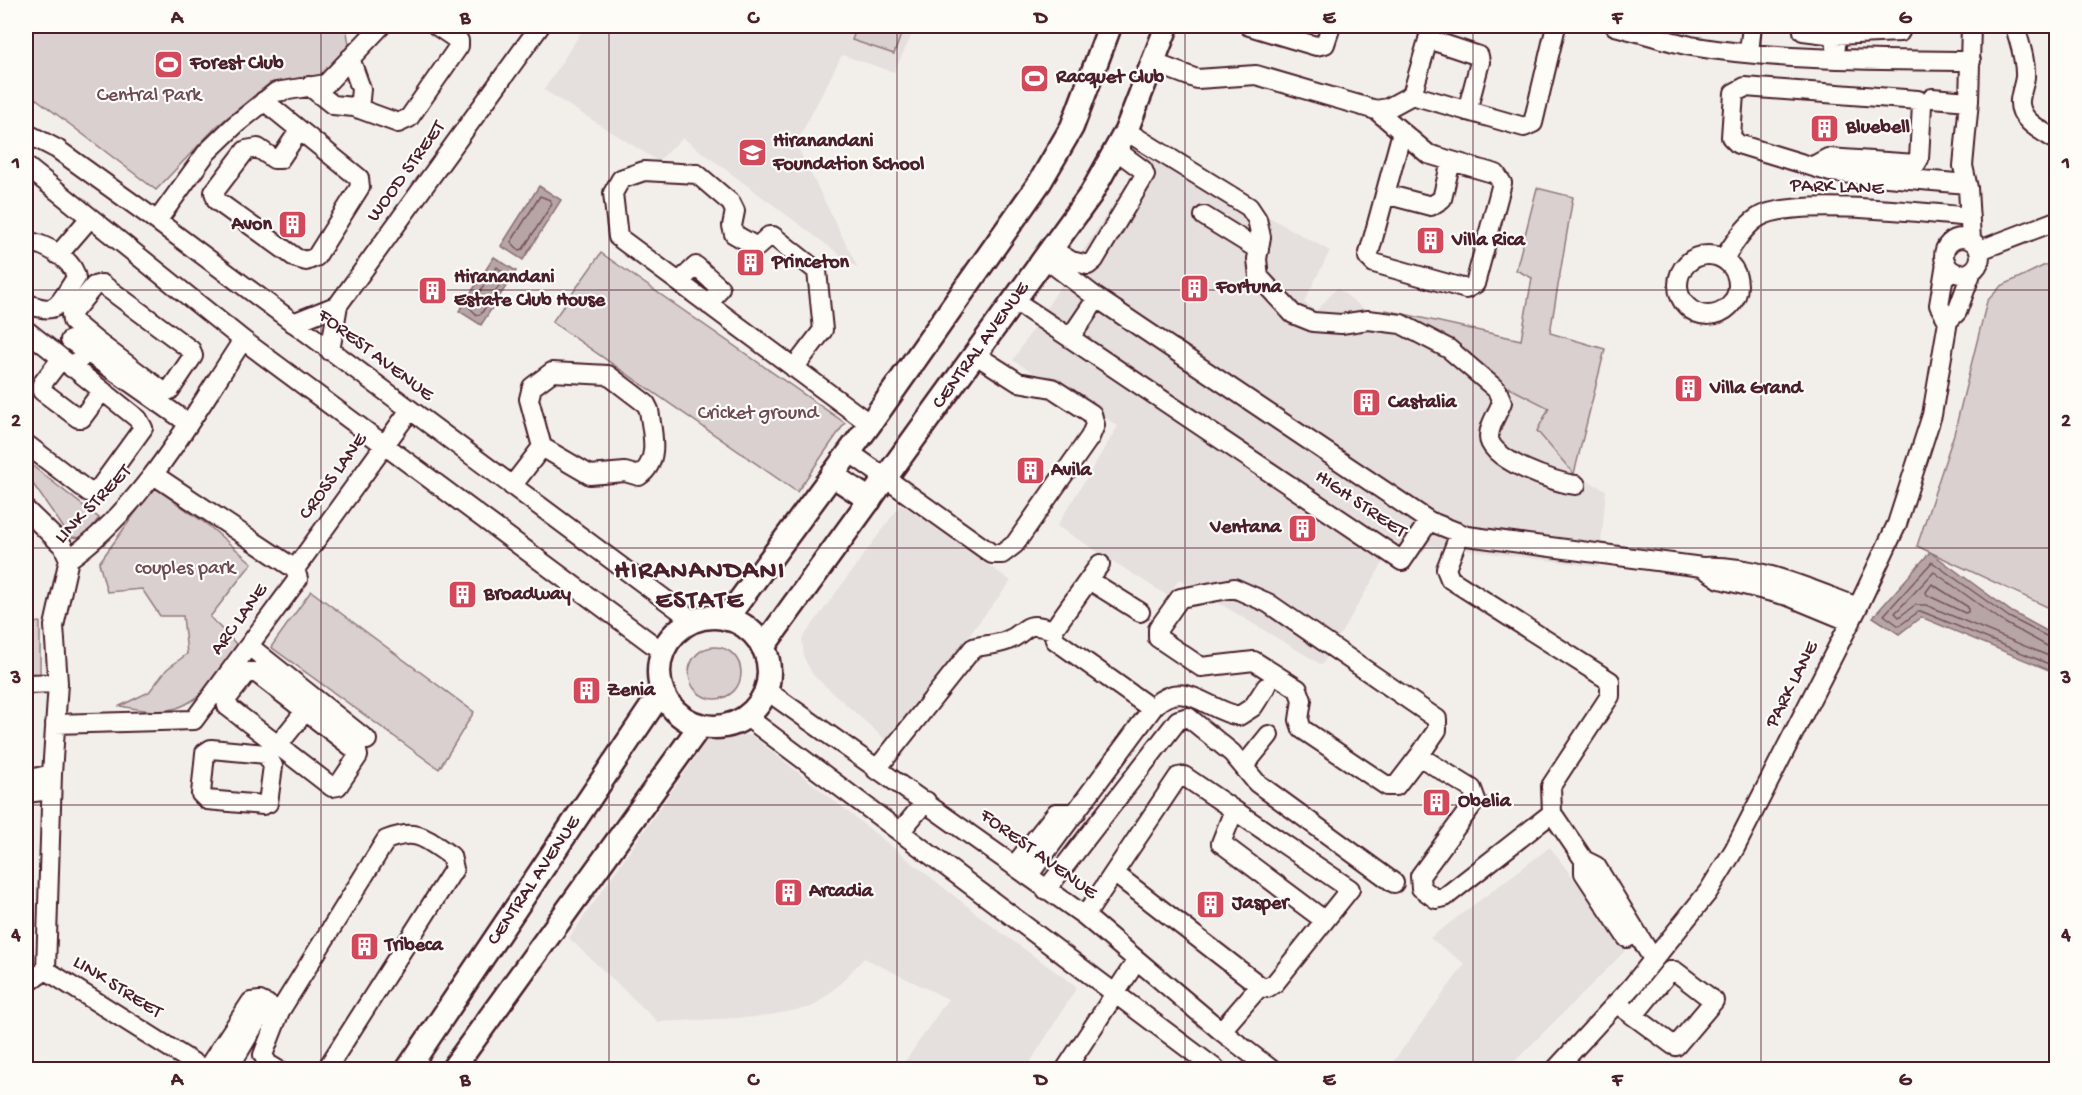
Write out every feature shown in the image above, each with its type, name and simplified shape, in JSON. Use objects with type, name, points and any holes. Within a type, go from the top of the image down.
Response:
[{"type":"main road","points":[[726,619],[870,424],[1040,182],[1072,127],[1110,26]]},
{"type":"main road","name":"CENTRAL AVENUE","points":[[763,647],[1050,255],[1091,194],[1121,141],[1167,26]]},
{"type":"main road","points":[[832,475],[870,500]]},
{"type":"main road","points":[[716,617],[748,629],[763,647],[769,668],[762,700],[747,717],[725,726],[700,726],[677,713],[662,691],[659,676],[663,652],[670,639],[694,621],[716,617]]},
{"type":"main road","name":"CENTRAL AVENUE","points":[[407,1070],[662,691]]},
{"type":"main road","name":"CENTRAL AVENUE","points":[[452,1070],[700,726]]},
{"type":"street","points":[[157,221],[207,152],[235,124],[276,92],[326,84],[381,26]]},
{"type":"street","points":[[309,86],[333,105],[359,109],[398,123],[409,118],[459,46],[459,41],[437,26]]},
{"type":"street","name":"WOOD STREET","points":[[338,305],[540,26]]},
{"type":"street","points":[[1249,26],[1316,46],[1325,44],[1331,26]]},
{"type":"street","points":[[1376,110],[1388,108],[1412,95],[1524,127],[1533,123],[1556,26]]},
{"type":"street","points":[[1616,26],[1690,45],[1749,52],[1836,58],[1971,61]]},
{"type":"street","points":[[1749,52],[1752,26]]},
{"type":"street","points":[[1946,263],[1959,274],[1972,271],[1979,262],[1962,177],[1969,101],[1971,26]]},
{"type":"street","points":[[2015,26],[2024,61],[2025,77],[2020,103],[2023,115],[2036,128],[2056,140]]},
{"type":"street","points":[[1803,31],[1899,29],[1900,60]]},
{"type":"street","points":[[1835,30],[1836,58]]},
{"type":"street","points":[[1412,95],[1430,32],[1479,56],[1480,62],[1467,111]]},
{"type":"street","points":[[350,58],[361,89],[359,109]]},
{"type":"street","points":[[1154,63],[1197,79],[1256,75],[1376,110],[1402,132],[1428,154],[1496,174],[1502,183],[1475,284],[1466,289],[1374,263],[1368,257],[1402,132]]},
{"type":"street","points":[[1815,165],[1828,158],[1916,164],[1919,159],[1923,105],[1918,100],[1745,87],[1734,93],[1731,137],[1738,144],[1815,165],[1830,172],[1962,177]]},
{"type":"street","points":[[1932,98],[1969,101]]},
{"type":"street","points":[[264,101],[359,178],[360,187],[316,257],[306,261],[296,258],[217,201],[214,192],[246,150],[258,148],[274,159],[280,159],[299,131]]},
{"type":"street","name":"FOREST AVENUE","points":[[26,133],[57,149],[157,221],[694,621]]},
{"type":"street","points":[[1050,255],[1088,266],[1149,182],[1143,170],[1121,141]]},
{"type":"street","points":[[1121,141],[1249,207],[1257,219],[1261,237],[1258,277],[1293,314],[1313,322],[1341,324],[1368,320],[1401,324],[1449,349],[1497,390],[1502,402],[1490,428],[1489,440],[1504,459],[1562,484],[1576,486]]},
{"type":"street","points":[[1385,194],[1431,206],[1442,199],[1451,161]]},
{"type":"street","points":[[26,166],[89,219],[243,340],[663,652]]},
{"type":"street","points":[[794,368],[823,330],[817,271],[773,236],[769,236],[757,247],[753,247],[734,234],[732,226],[735,211],[731,203],[697,174],[644,171],[621,179],[613,193],[618,237],[709,305],[794,368],[870,424]]},
{"type":"street","points":[[1948,321],[1940,305],[1946,263],[1944,252],[1950,242],[1951,191],[1962,177]]},
{"type":"street","name":"PARK LANE","points":[[1723,259],[1744,230],[1759,217],[1779,208],[1813,207],[1970,217]]},
{"type":"street","points":[[1204,216],[1259,250]]},
{"type":"street","points":[[58,255],[89,219]]},
{"type":"street","points":[[1950,242],[1961,238],[1975,245],[2056,221]]},
{"type":"street","points":[[26,241],[46,246],[75,272],[76,278],[54,308],[44,311],[26,303]]},
{"type":"street","name":"HIGH STREET","points":[[1016,301],[1402,561],[1429,521],[1097,298],[1050,255]]},
{"type":"street","name":"PARK LANE","points":[[1555,1070],[1650,964],[1708,892],[1734,850],[1855,614],[1897,524],[1932,415],[1948,321],[1957,312],[1972,271]]},
{"type":"street","points":[[70,340],[91,346],[164,392],[170,390],[193,356],[191,350],[102,284],[94,286],[71,314],[72,321],[91,346],[188,423]]},
{"type":"street","points":[[1070,338],[1097,298]]},
{"type":"street","points":[[293,323],[338,305]]},
{"type":"street","points":[[330,351],[338,305]]},
{"type":"street","points":[[26,330],[138,419],[143,428],[98,490],[89,492],[26,444]]},
{"type":"street","name":"LINK STREET","points":[[206,1070],[46,970],[52,782],[58,683],[54,626],[69,559],[94,541],[154,475],[243,340]]},
{"type":"street","points":[[91,346],[42,384],[42,391],[78,418],[82,418],[102,392]]},
{"type":"street","points":[[849,452],[992,555],[1002,554],[1015,544],[1090,437],[1095,425],[1092,414],[1052,388],[1018,382],[976,355]]},
{"type":"street","points":[[552,372],[608,375],[646,404],[649,410],[654,453],[644,472],[639,476],[625,472],[590,475],[542,447],[529,399],[532,387],[552,372]]},
{"type":"street","name":"CROSS LANE","points":[[295,569],[410,410]]},
{"type":"street","points":[[512,486],[542,447]]},
{"type":"street","points":[[154,475],[295,569]]},
{"type":"street","points":[[26,510],[63,546],[69,559]]},
{"type":"street","points":[[1429,521],[1460,533],[1586,553],[1702,567],[1723,566],[1745,569],[1792,583],[1855,614]]},
{"type":"street","points":[[1460,533],[1446,569],[1450,579],[1610,681],[1610,696],[1551,786],[1552,813],[1584,860],[1596,866],[1650,964]]},
{"type":"street","points":[[1100,564],[1053,630],[1055,640],[1152,710]]},
{"type":"street","name":"ARC LANE","points":[[55,724],[195,720],[298,579],[295,569]]},
{"type":"street","points":[[1089,580],[1140,612]]},
{"type":"street","points":[[1234,588],[1268,603],[1437,719],[1437,730],[1419,756],[1396,786],[1387,786],[1302,729],[1299,720],[1302,700],[1298,689],[1254,661],[1201,667],[1158,638],[1158,629],[1180,598],[1234,588]]},
{"type":"street","points":[[876,770],[973,648],[1006,641],[1026,626],[1039,626],[1053,630]]},
{"type":"street","points":[[249,646],[310,705],[357,751],[358,756],[338,786],[332,788],[272,749],[227,706],[226,700],[248,672],[255,672],[310,705],[367,740]]},
{"type":"street","points":[[26,684],[58,683]]},
{"type":"street","points":[[1021,871],[1056,813],[1076,813],[1152,710],[1167,694],[1181,693],[1224,713],[1239,716],[1253,708],[1266,687]]},
{"type":"street","name":"FOREST AVENUE","points":[[766,690],[876,770],[926,801],[1084,916],[1221,1031],[1272,1070]]},
{"type":"street","points":[[272,749],[310,705]]},
{"type":"street","points":[[747,717],[1217,1070]]},
{"type":"street","points":[[1046,890],[1178,720],[1188,717],[1197,722],[1244,766],[1257,783],[1394,883]]},
{"type":"street","points":[[1244,766],[1269,735]]},
{"type":"street","points":[[1419,756],[1472,789],[1476,800],[1420,876],[1421,888],[1436,899],[1445,897],[1552,813]]},
{"type":"street","points":[[1084,916],[1178,777],[1184,776],[1350,889],[1275,983],[1267,988],[1260,986],[1114,873]]},
{"type":"street","points":[[26,780],[52,782]]},
{"type":"street","points":[[26,793],[52,782]]},
{"type":"street","points":[[900,832],[926,801]]},
{"type":"street","points":[[1234,810],[1221,843],[1324,920]]},
{"type":"street","points":[[228,1070],[386,840],[413,833],[423,836],[452,856],[454,869],[337,1069]]},
{"type":"street","points":[[1065,1070],[1137,960]]},
{"type":"street","points":[[26,984],[46,970]]},
{"type":"street","points":[[1221,1031],[1260,986]]},
{"type":"street","points":[[206,1070],[251,1002],[260,1000],[273,1007]]},
{"type":"street","points":[[1616,1003],[1634,1016]]},
{"type":"street","points":[[273,1007],[263,1055],[268,1064],[278,1070]]},
{"type":"shaded area","name":"Hiranandani Foundation School","points":[[585,26],[916,26],[894,72],[842,55],[796,144],[858,268],[683,138],[658,161],[544,90]]},
{"type":"shaded area","points":[[1148,150],[1330,251],[1304,302],[1316,311],[1337,288],[1378,320],[1386,310],[1521,340],[1532,278],[1516,270],[1537,188],[1573,197],[1550,333],[1605,349],[1574,474],[1606,490],[1599,567],[1428,545],[1415,562],[1393,546],[1322,665],[1179,579],[1168,596],[1057,526],[1118,426],[1013,360]]},
{"type":"shaded area","points":[[901,504],[1011,581],[887,741],[813,675],[804,658],[802,639]]},
{"type":"shaded area","points":[[711,735],[751,735],[996,929],[1077,987],[1026,1069],[900,1069],[948,999],[864,958],[839,985],[812,1007],[759,1017],[658,1022],[569,938]]},
{"type":"shaded area","points":[[1550,847],[1626,950],[1507,1069],[1387,1070],[1465,964],[1430,938]]},
{"type":"green space","name":"Central Park","points":[[26,26],[346,26],[349,45],[318,78],[270,83],[216,127],[156,190],[26,91]]},
{"type":"green space","points":[[857,26],[904,26],[894,54],[852,40]]},
{"type":"green space","points":[[1537,188],[1573,197],[1550,333],[1605,349],[1574,474],[1537,431],[1549,408],[1378,321],[1386,310],[1521,340],[1532,278],[1516,270]]},
{"type":"green space","name":"Cricket ground","points":[[601,253],[845,423],[797,492],[552,322]]},
{"type":"green space","points":[[2056,260],[2056,611],[1917,546],[1954,434],[1987,301],[2001,286]]},
{"type":"green space","points":[[26,461],[99,518],[84,538],[70,537],[26,474]]},
{"type":"green space","name":"couples park","points":[[154,487],[209,526],[252,563],[210,617],[240,648],[217,679],[198,697],[187,704],[162,711],[120,706],[149,692],[167,669],[187,654],[183,616],[160,616],[142,589],[107,592],[99,563]]},
{"type":"green space","points":[[311,591],[474,712],[439,769],[271,647]]},
{"type":"green space","points":[[40,622],[40,674],[26,675],[26,624]]},
{"type":"green space","points":[[715,647],[725,649],[733,655],[739,663],[741,673],[739,683],[733,691],[725,697],[715,699],[705,697],[697,691],[691,683],[689,673],[691,663],[697,655],[705,649]]},
{"type":"water","points":[[539,186],[561,200],[523,260],[501,246]]},
{"type":"water","points":[[494,257],[516,271],[481,325],[459,311]]},
{"type":"water","points":[[1930,552],[2012,612],[2056,636],[2056,673],[1921,617],[1899,634],[1873,617]]},
{"type":"place","name":"Forest Club","points":[[169,64]]},
{"type":"place","name":"Racquet Club","points":[[1035,78]]},
{"type":"place","name":"Bluebell","points":[[1825,128]]},
{"type":"place","name":"Hiranandani Foundation School","points":[[752,153]]},
{"type":"place","name":"Avon","points":[[293,225]]},
{"type":"place","name":"Villa Rica","points":[[1431,241]]},
{"type":"place","name":"Princeton","points":[[751,263]]},
{"type":"place","name":"Fortuna","points":[[1195,288]]},
{"type":"place","name":"Hiranandani Estate Club House","points":[[433,290]]},
{"type":"place","name":"Villa Grand","points":[[1689,389]]},
{"type":"place","name":"Castalia","points":[[1367,403]]},
{"type":"place","name":"Avila","points":[[1030,471]]},
{"type":"place","name":"Ventana","points":[[1302,528]]},
{"type":"place","name":"Broadway","points":[[463,595]]},
{"type":"place","name":"Zenia","points":[[586,691]]},
{"type":"place","name":"Obelia","points":[[1437,802]]},
{"type":"place","name":"Arcadia","points":[[788,892]]},
{"type":"place","name":"Jasper","points":[[1211,904]]},
{"type":"place","name":"Tribeca","points":[[364,946]]},
{"type":"district","name":"HIRANANDANI ESTATE","points":[[700,587]]}]
